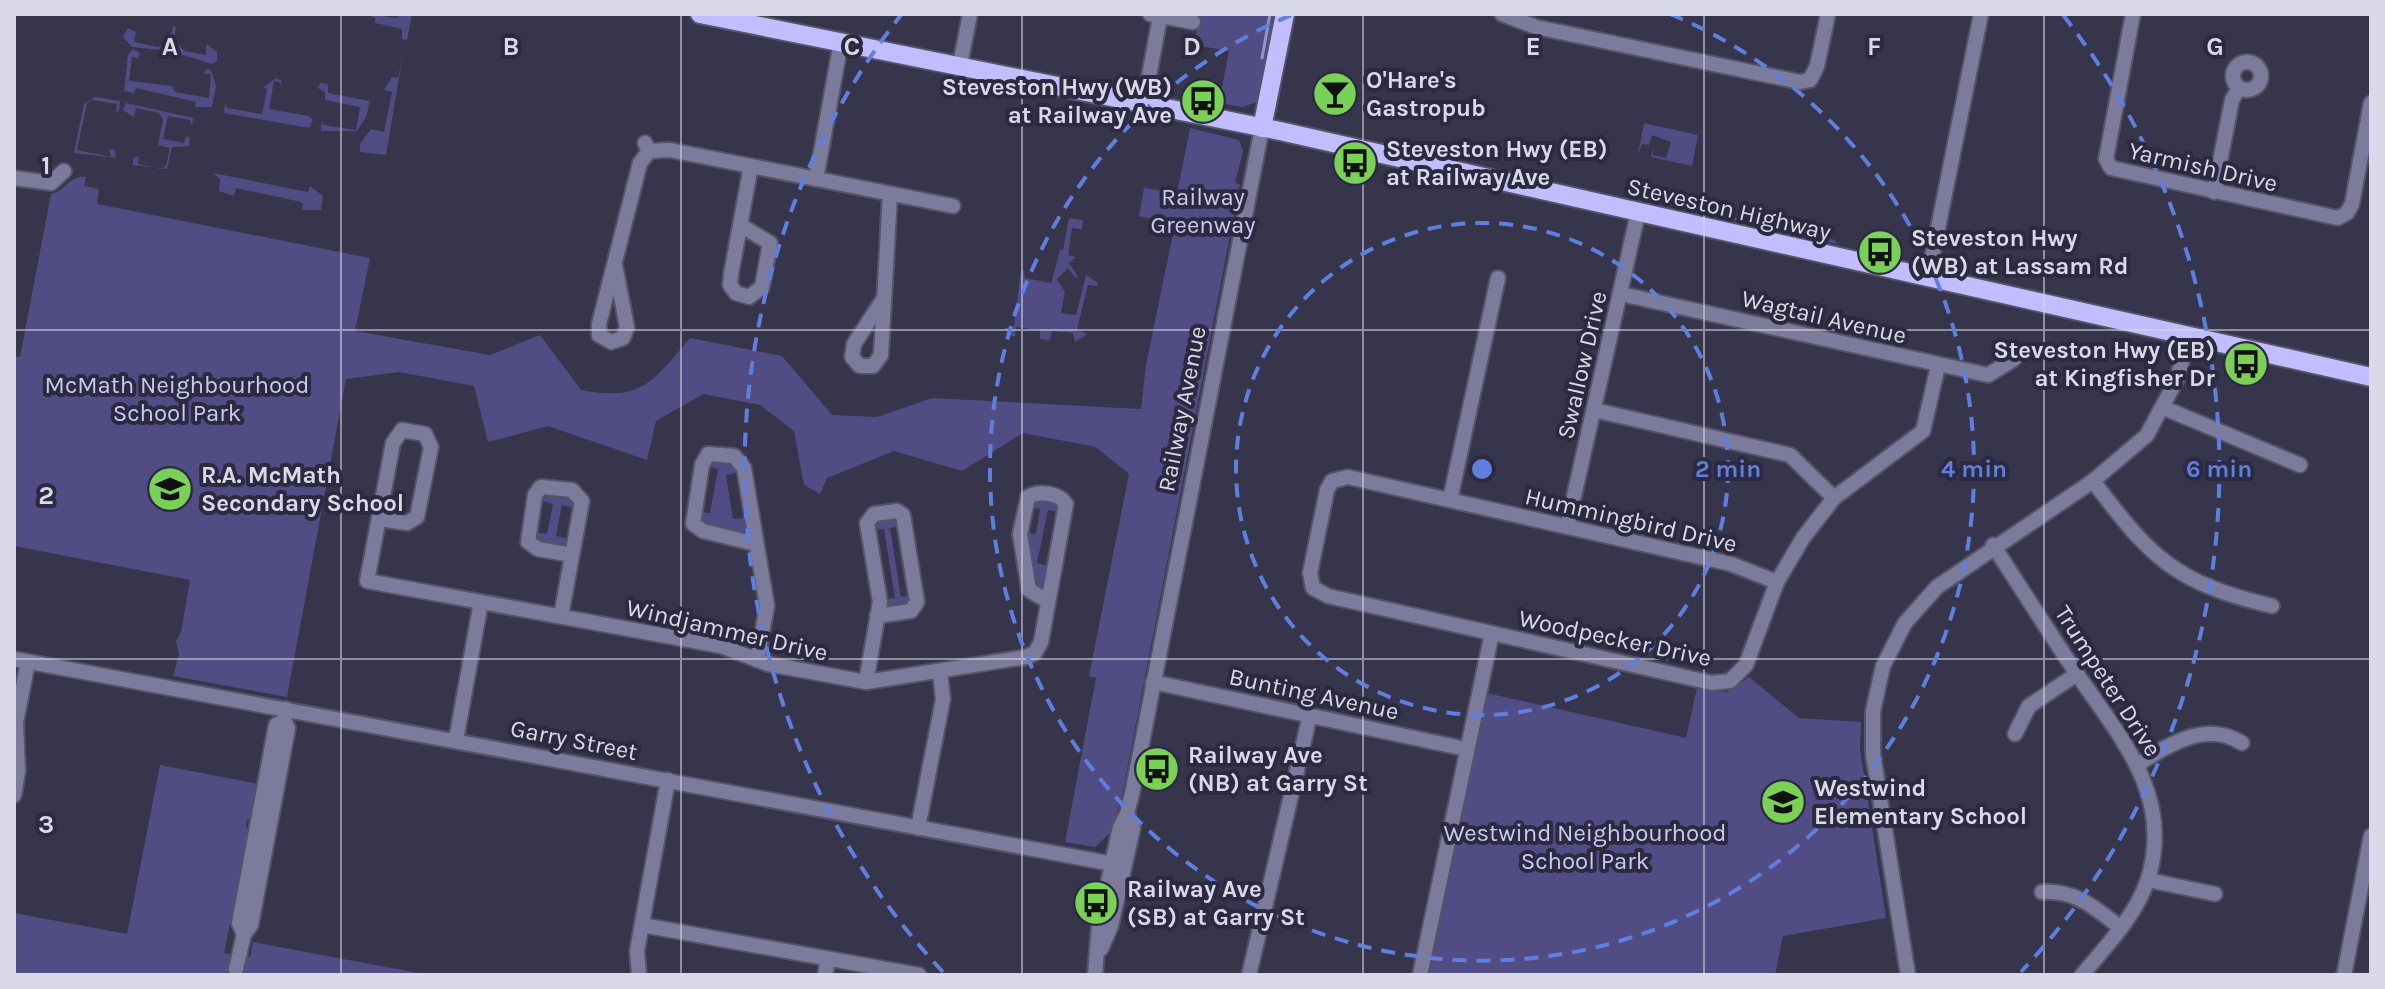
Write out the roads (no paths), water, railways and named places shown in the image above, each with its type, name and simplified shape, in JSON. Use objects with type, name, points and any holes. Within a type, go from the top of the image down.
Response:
[{"type":"main road","name":"Steveston Highway","points":[[700,14],[1262,128],[2371,377]]},
{"type":"main road","name":"Railway Avenue","points":[[1262,128],[1285,14]]},
{"type":"street","points":[[960,65],[970,14]]},
{"type":"street","points":[[1502,14],[1536,27],[1793,82],[1811,82],[1828,14]]},
{"type":"street","points":[[1928,278],[1981,14]]},
{"type":"street","name":"Yarmish Drive","points":[[2133,14],[2106,159],[2111,168],[2322,217],[2345,215],[2352,204],[2368,143]]},
{"type":"street","points":[[1144,103],[1155,16],[1193,22]]},
{"type":"street","points":[[816,179],[841,42]]},
{"type":"street","points":[[2214,192],[2232,100],[2239,88]]},
{"type":"street","points":[[2368,143],[2371,103]]},
{"type":"street","name":"Railway Avenue","points":[[1095,975],[1111,926],[1118,864],[1133,828],[1127,814],[1262,128]]},
{"type":"street","points":[[615,265],[640,163],[647,147],[953,206]]},
{"type":"street","points":[[740,225],[770,243],[762,287],[749,297],[736,293],[730,285],[740,225],[751,166]]},
{"type":"street","points":[[14,178],[51,183],[64,171]]},
{"type":"street","points":[[884,298],[890,194]]},
{"type":"street","name":"Swallow Drive","points":[[1567,527],[1638,213]]},
{"type":"street","points":[[1450,500],[1498,278]]},
{"type":"street","name":"Wagtail Avenue","points":[[1621,294],[1988,375],[2014,359]]},
{"type":"street","points":[[1908,975],[1873,754],[1873,711],[1883,666],[1905,623],[1937,587],[1993,545],[2093,481],[2147,435],[2177,379],[2189,336]]},
{"type":"street","name":"Woodpecker Drive","points":[[1310,573],[1313,588],[1328,596],[1712,683],[1730,681],[1746,665],[1777,582],[1803,538],[1834,498],[1923,431],[1938,366]]},
{"type":"street","points":[[2164,408],[2300,465]]},
{"type":"street","points":[[1594,410],[1790,455],[1834,498]]},
{"type":"street","points":[[402,430],[425,434],[431,447],[417,517],[407,523],[379,519],[394,437],[402,430]]},
{"type":"street","points":[[756,544],[703,531],[693,524],[702,465],[708,454],[734,456],[743,463],[767,606],[757,660]]},
{"type":"street","name":"Hummingbird Drive","points":[[1310,573],[1327,490],[1336,479],[1348,477],[1731,564],[1777,582]]},
{"type":"street","points":[[2093,481],[2139,542],[2172,569],[2230,596],[2272,606]]},
{"type":"street","points":[[561,616],[572,555],[581,497],[572,490],[541,487],[535,495],[528,542],[538,549],[572,555]]},
{"type":"street","points":[[1036,493],[1059,497],[1066,504],[1047,601],[1029,590],[1020,537],[1027,502],[1036,493]]},
{"type":"street","points":[[866,682],[880,597],[867,523],[874,514],[897,511],[903,515],[917,602],[911,611],[877,616]]},
{"type":"street","name":"Windjammer Drive","points":[[379,519],[367,581],[721,646],[757,660],[866,682],[1031,656],[1040,646],[1047,601]]},
{"type":"street","name":"Trumpeter Drive","points":[[1993,545],[2138,764],[2154,824],[2148,880],[2121,928],[2082,975]]},
{"type":"street","points":[[456,740],[481,602]]},
{"type":"street","points":[[1420,975],[1492,633]]},
{"type":"street","points":[[14,795],[18,777],[15,735],[18,661]]},
{"type":"street","name":"Garry Street","points":[[18,661],[285,715],[456,740],[1118,864]]},
{"type":"street","points":[[918,828],[943,699],[940,672]]},
{"type":"street","points":[[2015,734],[2029,706],[2077,674]]},
{"type":"street","name":"Bunting Avenue","points":[[1153,682],[1466,749]]},
{"type":"street","points":[[236,969],[244,934],[251,925],[288,728],[285,715]]},
{"type":"street","points":[[1249,975],[1310,715]]},
{"type":"street","points":[[2138,764],[2176,741],[2204,733],[2227,733],[2242,743]]},
{"type":"street","points":[[639,975],[637,951],[668,780]]},
{"type":"street","points":[[2344,975],[2371,836]]},
{"type":"street","points":[[2148,880],[2215,894]]},
{"type":"street","points":[[2042,892],[2060,891],[2081,897],[2121,928]]},
{"type":"street","points":[[642,925],[919,975]]},
{"type":"street","points":[[825,975],[828,959]]},
{"type":"waterway","points":[[1262,58],[1270,14]]},
{"type":"place","name":"O'Hare's Gastropub","points":[[1335,94]]},
{"type":"place","name":"Steveston Hwy (WB) at Railway Ave","points":[[1203,101]]},
{"type":"place","name":"Steveston Hwy (EB) at Railway Ave","points":[[1355,163]]},
{"type":"place","name":"Steveston Hwy (WB) at Lassam Rd","points":[[1880,252]]},
{"type":"place","name":"Steveston Hwy (EB) at Kingfisher Dr","points":[[2246,364]]},
{"type":"place","name":"R.A. McMath Secondary School","points":[[170,489]]},
{"type":"place","name":"Railway Ave (NB) at Garry St","points":[[1157,769]]},
{"type":"place","name":"Westwind Elementary School","points":[[1783,802]]},
{"type":"place","name":"Railway Ave (SB) at Garry St","points":[[1096,903]]},
{"type":"park label","name":"Railway Greenway","points":[[1203,211]]},
{"type":"park label","name":"McMath Neighbourhood School Park","points":[[177,399]]},
{"type":"park label","name":"Westwind Neighbourhood School Park","points":[[1585,847]]}]
